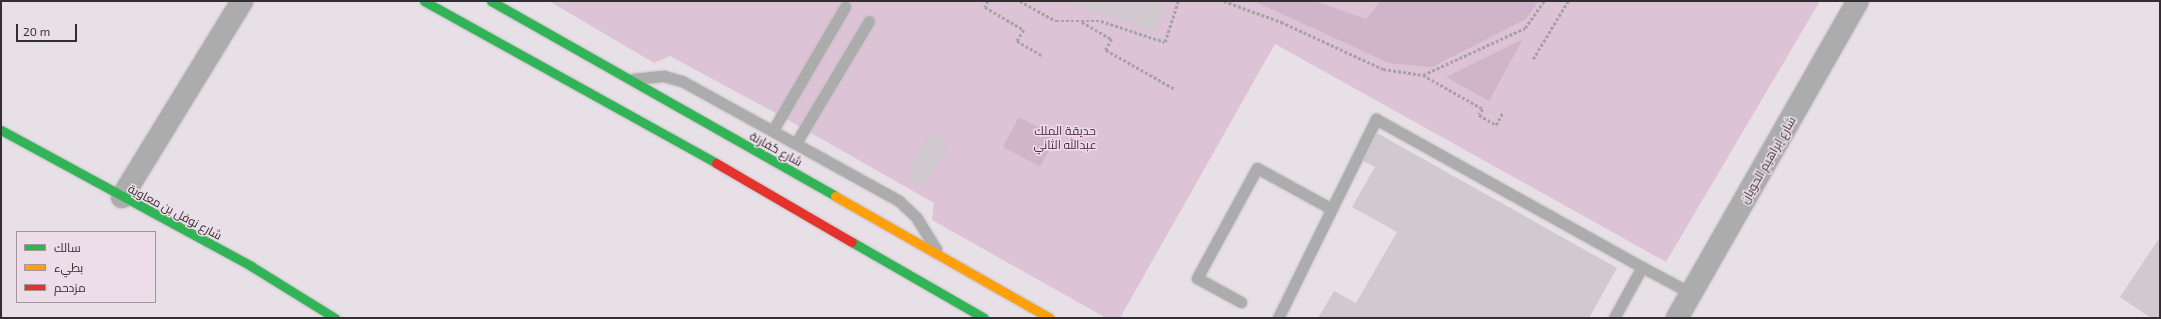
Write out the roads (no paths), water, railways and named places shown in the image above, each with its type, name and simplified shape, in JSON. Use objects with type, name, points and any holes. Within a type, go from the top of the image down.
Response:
[{"type":"street","points":[[122,197],[242,1]]},
{"type":"street","points":[[424,1],[707,158],[984,318]]},
{"type":"street","name":"شارع كفارنة","points":[[491,1],[628,80],[937,252],[1050,318]]},
{"type":"street","name":"شارع إبراهيم الحويان","points":[[1677,318],[1858,1]]},
{"type":"street","name":"شارع نوفل بن معاوية","points":[[1,130],[251,266],[335,318]]},
{"type":"lane","points":[[773,130],[844,7]]},
{"type":"lane","points":[[796,144],[869,21]]},
{"type":"lane","points":[[628,80],[664,76],[682,81],[773,130],[899,201],[916,217],[937,252]]},
{"type":"lane","points":[[1278,318],[1376,119],[1691,293]]},
{"type":"lane","points":[[1241,302],[1197,278],[1257,168],[1332,209]]},
{"type":"lane","points":[[1614,318],[1642,266]]},
{"type":"park label","name":"حديقة الملك عبدالله الثاني","points":[[1065,138]]}]
